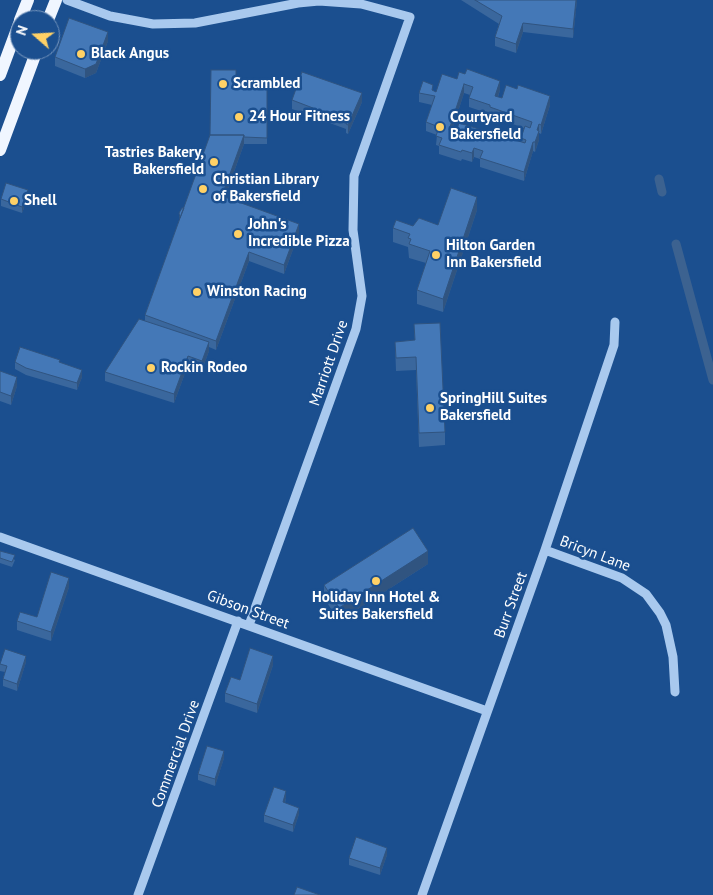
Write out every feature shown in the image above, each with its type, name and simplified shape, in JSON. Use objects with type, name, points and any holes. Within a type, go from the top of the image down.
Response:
[{"type":"main road","points":[[0,74],[10,47]]},
{"type":"main road","points":[[0,150],[33,60]]},
{"type":"street","name":"Marriott Drive","points":[[67,0],[110,16],[153,24],[195,22],[298,3],[319,1],[361,4],[410,18],[354,176],[353,230],[362,296],[356,329],[249,625]]},
{"type":"street","name":"Burr Street","points":[[422,895],[545,550],[614,345],[615,322]]},
{"type":"street","name":"Gibson Street","points":[[0,537],[487,712]]},
{"type":"street","name":"Bricyn Lane","points":[[545,550],[622,578],[646,594],[666,624],[673,656],[675,692]]},
{"type":"street","name":"Commercial Drive","points":[[138,895],[238,621]]},
{"type":"building","points":[[475,0],[576,0],[573,29],[523,23],[516,44],[495,37],[502,16]]},
{"type":"building","name":"Black Angus","points":[[69,18],[108,32],[96,64],[85,69],[60,59],[60,43]]},
{"type":"building","name":"Courtyard Bakersfield","points":[[467,69],[500,81],[495,96],[502,98],[506,85],[517,89],[518,85],[550,96],[524,172],[480,158],[483,151],[474,148],[472,153],[462,150],[461,152],[439,145],[442,138],[436,136],[439,127],[426,122],[435,96],[419,93],[423,81],[433,85],[432,90],[436,92],[442,74],[457,79],[459,72],[465,74]],"holes":[[[464,84],[473,87],[469,98],[532,122],[530,128],[525,126],[521,138],[526,140],[525,143],[459,123],[456,132],[449,130]]]},
{"type":"building","name":"24 Hour Fitness","points":[[211,70],[236,70],[236,84],[267,84],[267,138],[244,137],[244,135],[210,135]]},
{"type":"building","points":[[302,72],[362,93],[348,125],[346,124],[347,121],[292,100]]},
{"type":"building","points":[[210,135],[244,135],[222,196],[299,224],[284,265],[249,252],[216,341],[145,315]]},
{"type":"building","points":[[6,183],[28,190],[22,207],[1,199]]},
{"type":"building","name":"Hilton Garden Inn Bakersfield","points":[[451,188],[477,197],[443,299],[417,290],[430,251],[409,244],[411,239],[408,238],[410,234],[393,228],[396,220],[413,226],[419,218],[438,225]]},
{"type":"building","points":[[184,208],[180,218],[179,213]]},
{"type":"building","name":"Rockin Rodeo","points":[[139,319],[209,342],[202,361],[188,356],[174,394],[105,372]]},
{"type":"building","name":"SpringHill Suites Bakersfield","points":[[440,323],[445,432],[419,433],[416,357],[396,358],[395,342],[415,340],[414,324]]},
{"type":"building","points":[[20,347],[60,360],[59,362],[82,370],[77,383],[26,368],[15,362]]},
{"type":"building","points":[[0,371],[17,377],[11,396],[0,392]]},
{"type":"building","points":[[413,528],[428,551],[339,608],[324,585]]},
{"type":"building","points":[[0,551],[15,555],[12,562],[0,558]]},
{"type":"building","points":[[51,572],[69,578],[51,632],[17,621],[20,612],[37,617]]},
{"type":"building","points":[[250,648],[273,656],[257,704],[225,693],[231,677],[240,680]]},
{"type":"building","points":[[5,649],[26,656],[17,684],[3,679],[7,666],[0,664]]},
{"type":"building","points":[[207,746],[224,751],[215,779],[198,774]]},
{"type":"building","points":[[274,787],[286,791],[283,802],[299,808],[293,825],[264,815]]},
{"type":"building","points":[[356,837],[387,848],[380,868],[349,858]]},
{"type":"building","points":[[297,887],[320,895],[294,895]]},
{"type":"waterway","points":[[659,179],[662,192]]},
{"type":"waterway","points":[[676,244],[713,380]]},
{"type":"place","name":"Black Angus","points":[[81,54]]},
{"type":"place","name":"Scrambled","points":[[223,84]]},
{"type":"place","name":"24 Hour Fitness","points":[[239,117]]},
{"type":"place","name":"Courtyard Bakersfield","points":[[440,127]]},
{"type":"place","name":"Tastries Bakery, Bakersfield","points":[[214,162]]},
{"type":"place","name":"Christian Library of Bakersfield","points":[[203,189]]},
{"type":"place","name":"Shell","points":[[14,201]]},
{"type":"place","name":"John's Incredible Pizza","points":[[238,234]]},
{"type":"place","name":"Hilton Garden Inn Bakersfield","points":[[436,255]]},
{"type":"place","name":"Winston Racing","points":[[197,292]]},
{"type":"place","name":"Rockin Rodeo","points":[[151,368]]},
{"type":"place","name":"SpringHill Suites Bakersfield","points":[[430,408]]},
{"type":"place","name":"Holiday Inn Hotel & Suites Bakersfield","points":[[376,581]]}]
